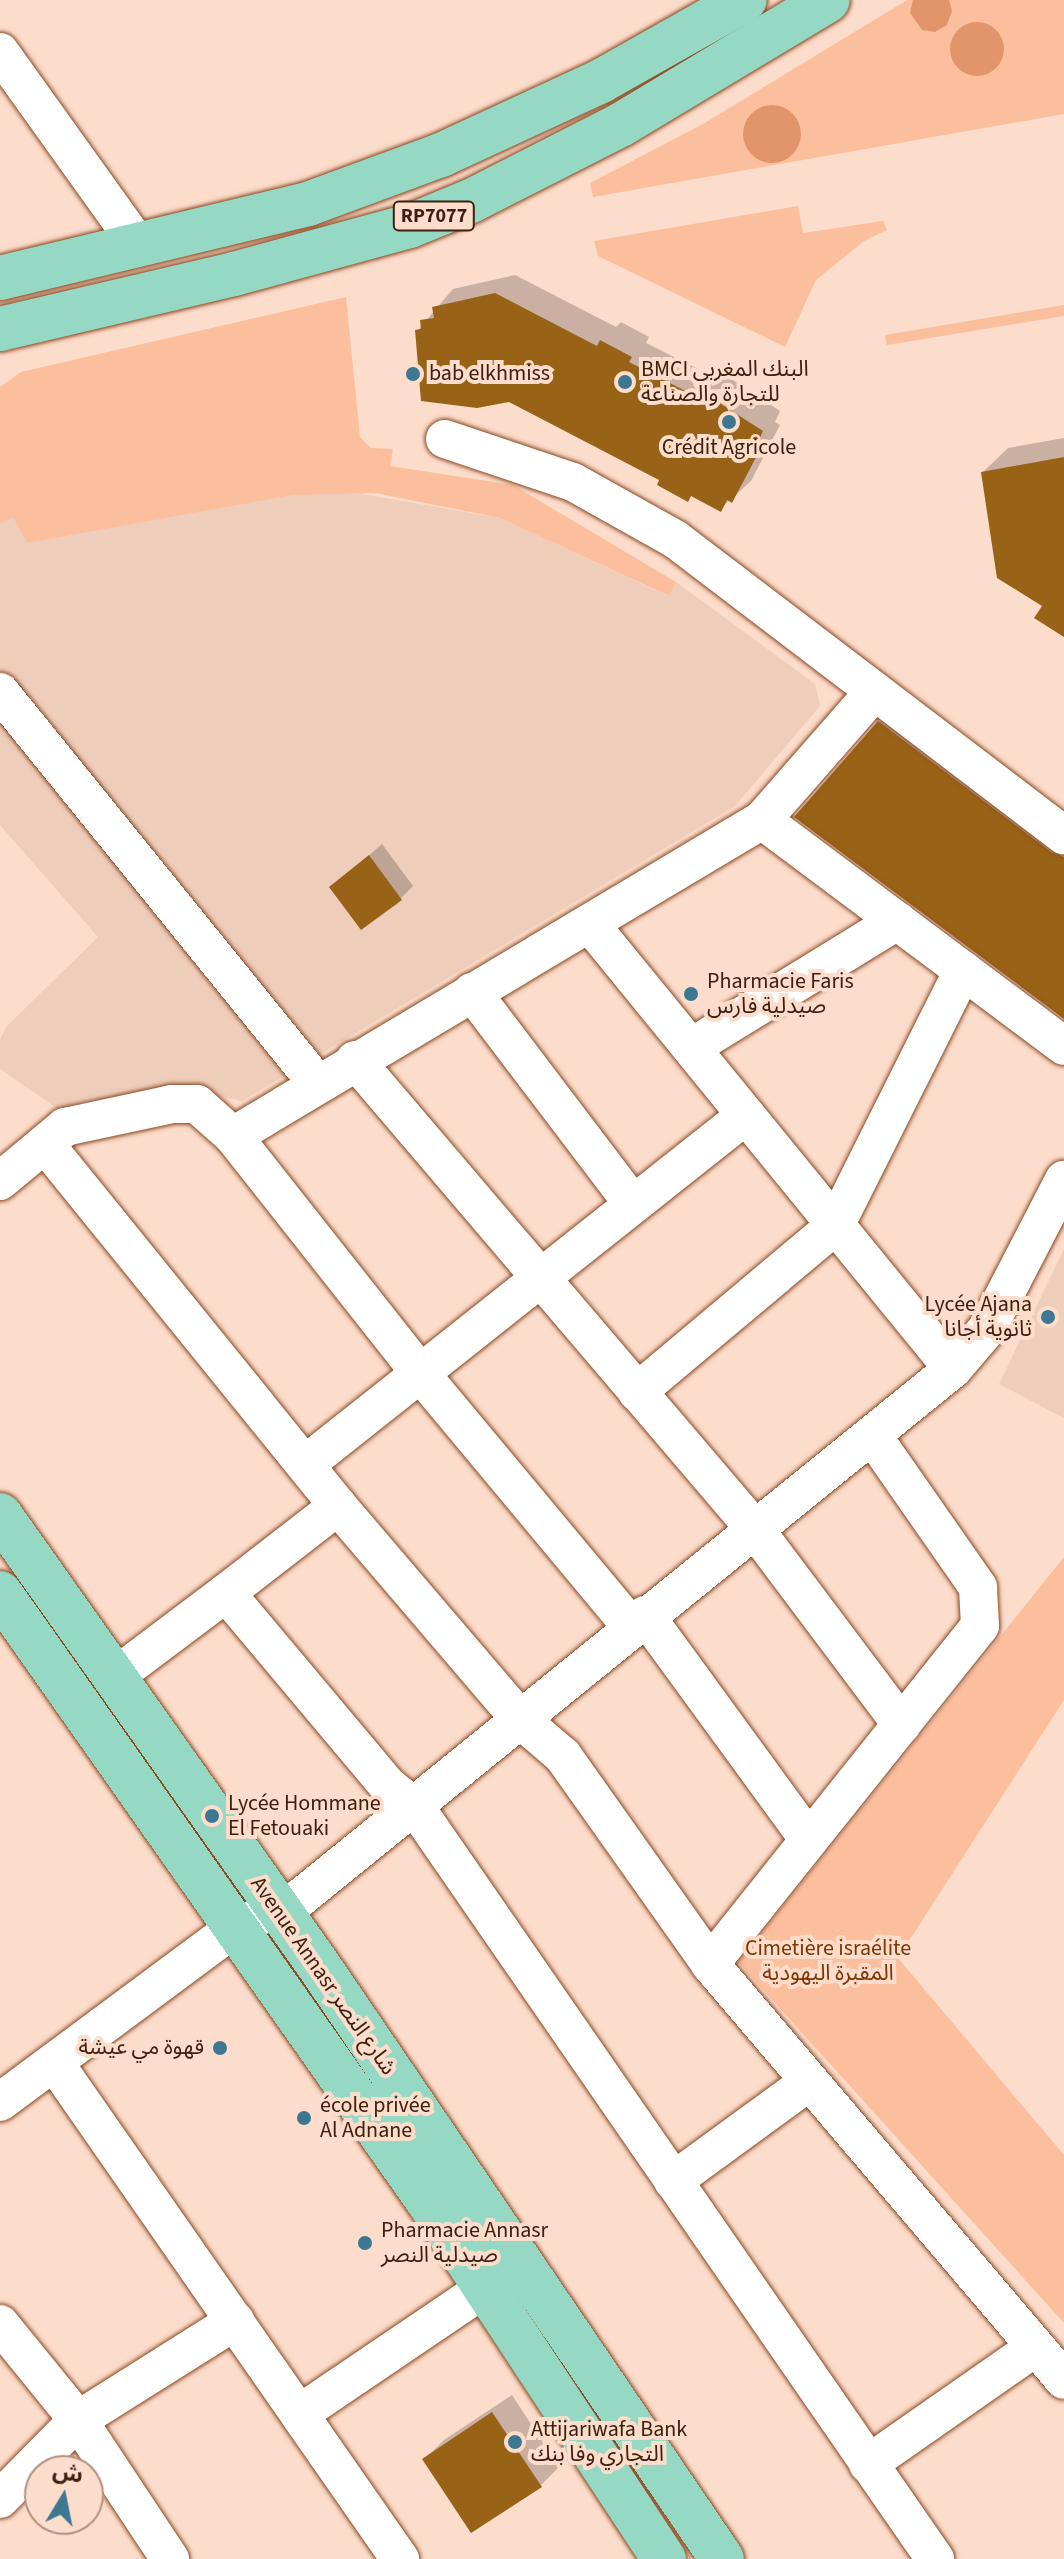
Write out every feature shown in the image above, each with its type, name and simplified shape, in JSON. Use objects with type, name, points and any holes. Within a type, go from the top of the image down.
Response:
[{"type":"main road","name":"RP7077","points":[[3,276],[308,204],[441,155],[601,81],[696,12],[745,0]]},
{"type":"main road","name":"RP7077","points":[[0,329],[234,274],[410,226],[471,201],[622,124],[828,0]]},
{"type":"main road","name":"Avenue Annasr شارع النصر","points":[[0,1515],[275,1906],[391,2111],[504,2276],[713,2556]]},
{"type":"main road","name":"Avenue Annasr شارع النصر","points":[[0,1593],[236,1927],[391,2111]]},
{"type":"main road","name":"Avenue Annasr شارع النصر","points":[[504,2276],[664,2559]]},
{"type":"street","points":[[0,52],[138,245]]},
{"type":"street","points":[[445,439],[573,482],[624,507],[734,582],[1064,835]]},
{"type":"street","points":[[0,692],[316,1082]]},
{"type":"street","points":[[233,1136],[316,1082],[590,924],[762,820],[874,692]]},
{"type":"street","points":[[762,820],[1064,1046]]},
{"type":"street","points":[[692,1047],[897,921]]},
{"type":"street","points":[[590,924],[953,1369]]},
{"type":"street","points":[[637,1392],[835,1226],[963,970]]},
{"type":"street","points":[[472,992],[633,1204]]},
{"type":"street","points":[[355,1060],[754,1528],[902,1725]]},
{"type":"street","points":[[0,1181],[45,1144],[84,1120],[172,1104],[197,1104],[233,1136],[420,1373],[638,1620],[809,1840]]},
{"type":"street","points":[[307,1463],[745,1116]]},
{"type":"street","points":[[45,1144],[307,1463],[338,1506],[521,1720],[563,1756],[710,1964],[1033,2349],[1064,2380]]},
{"type":"street","points":[[0,2102],[236,1927],[275,1906],[300,1898],[416,1808],[638,1620],[953,1369],[987,1329],[1064,1180]]},
{"type":"street","points":[[710,1964],[980,1626],[982,1598],[872,1435]]},
{"type":"street","points":[[113,1678],[338,1506]]},
{"type":"street","points":[[226,1593],[388,1786],[416,1808],[935,2559]]},
{"type":"street","points":[[54,2062],[398,2558]]},
{"type":"street","points":[[673,2181],[809,2082]]},
{"type":"street","points":[[299,2414],[504,2276]]},
{"type":"street","points":[[0,2499],[78,2420],[235,2321]]},
{"type":"street","points":[[0,2324],[78,2420],[170,2559]]},
{"type":"street","points":[[868,2464],[1033,2349]]},
{"type":"shaded area","points":[[913,0],[949,0],[952,11],[947,25],[935,32],[922,30],[910,13]]},
{"type":"shaded area","points":[[977,22],[996,30],[1004,49],[996,68],[977,76],[958,68],[950,49],[958,30]]},
{"type":"shaded area","points":[[772,105],[793,113],[801,134],[793,155],[772,163],[751,155],[743,134],[751,113]]},
{"type":"shaded area","points":[[345,491],[500,518],[668,596],[676,582],[815,684],[820,706],[735,806],[242,1101],[180,1088],[80,1102],[61,1111],[0,1069],[0,1040],[6,1027],[98,937],[0,825],[0,524],[13,516]]},
{"type":"shaded area","name":"Lycée Ajana ثانوية أجانا","points":[[1064,1249],[1064,1418],[999,1384]]},
{"type":"green space","points":[[907,0],[1064,0],[1064,114],[593,197],[590,183],[703,124]]},
{"type":"green space","points":[[798,206],[803,233],[883,221],[887,230],[864,241],[816,280],[785,347],[598,256],[594,241]]},
{"type":"green space","points":[[346,297],[360,437],[371,448],[393,449],[390,466],[513,485],[676,582],[669,596],[500,518],[375,493],[293,495],[27,543],[13,517],[0,524],[0,387],[21,372]]},
{"type":"green space","points":[[1064,305],[1064,316],[887,345],[885,335]]},
{"type":"green space","name":"Cimetière israélite المقبرة اليهودية","points":[[1064,1557],[1064,1700],[898,1958],[1064,2155],[1064,2323],[738,1962]]},
{"type":"building","points":[[495,293],[597,346],[600,340],[632,357],[629,362],[701,399],[704,393],[763,431],[758,442],[763,444],[732,503],[727,500],[721,512],[691,496],[688,502],[657,485],[659,480],[509,402],[477,408],[421,401],[415,330],[421,329],[420,320],[434,318],[432,307]]},
{"type":"building","points":[[1064,457],[1064,637],[1034,618],[1042,606],[997,578],[981,472]]},
{"type":"building","points":[[878,721],[1051,852],[1064,857],[1064,1019],[794,817]]},
{"type":"building","points":[[369,855],[402,900],[361,930],[329,887]]},
{"type":"building","points":[[492,2412],[542,2487],[471,2533],[422,2459]]},
{"type":"place","name":"bab elkhmiss","points":[[413,374]]},
{"type":"place","name":"BMCI البنك المغربي للتجارة والصناعة","points":[[625,382]]},
{"type":"place","name":"Crédit Agricole","points":[[729,422]]},
{"type":"place","name":"Pharmacie Faris صيدلية فارس","points":[[691,994]]},
{"type":"place","name":"Lycée Ajana ثانوية أجانا","points":[[1048,1317]]},
{"type":"place","name":"Lycée Hommane El Fetouaki","points":[[212,1816]]},
{"type":"place","name":"قهوة مي عيشة","points":[[220,2048]]},
{"type":"place","name":"école privée Al Adnane","points":[[304,2118]]},
{"type":"place","name":"Pharmacie Annasr صيدلية النصر","points":[[365,2243]]},
{"type":"place","name":"Attijariwafa Bank التجاري وفا بنك","points":[[515,2442]]}]
